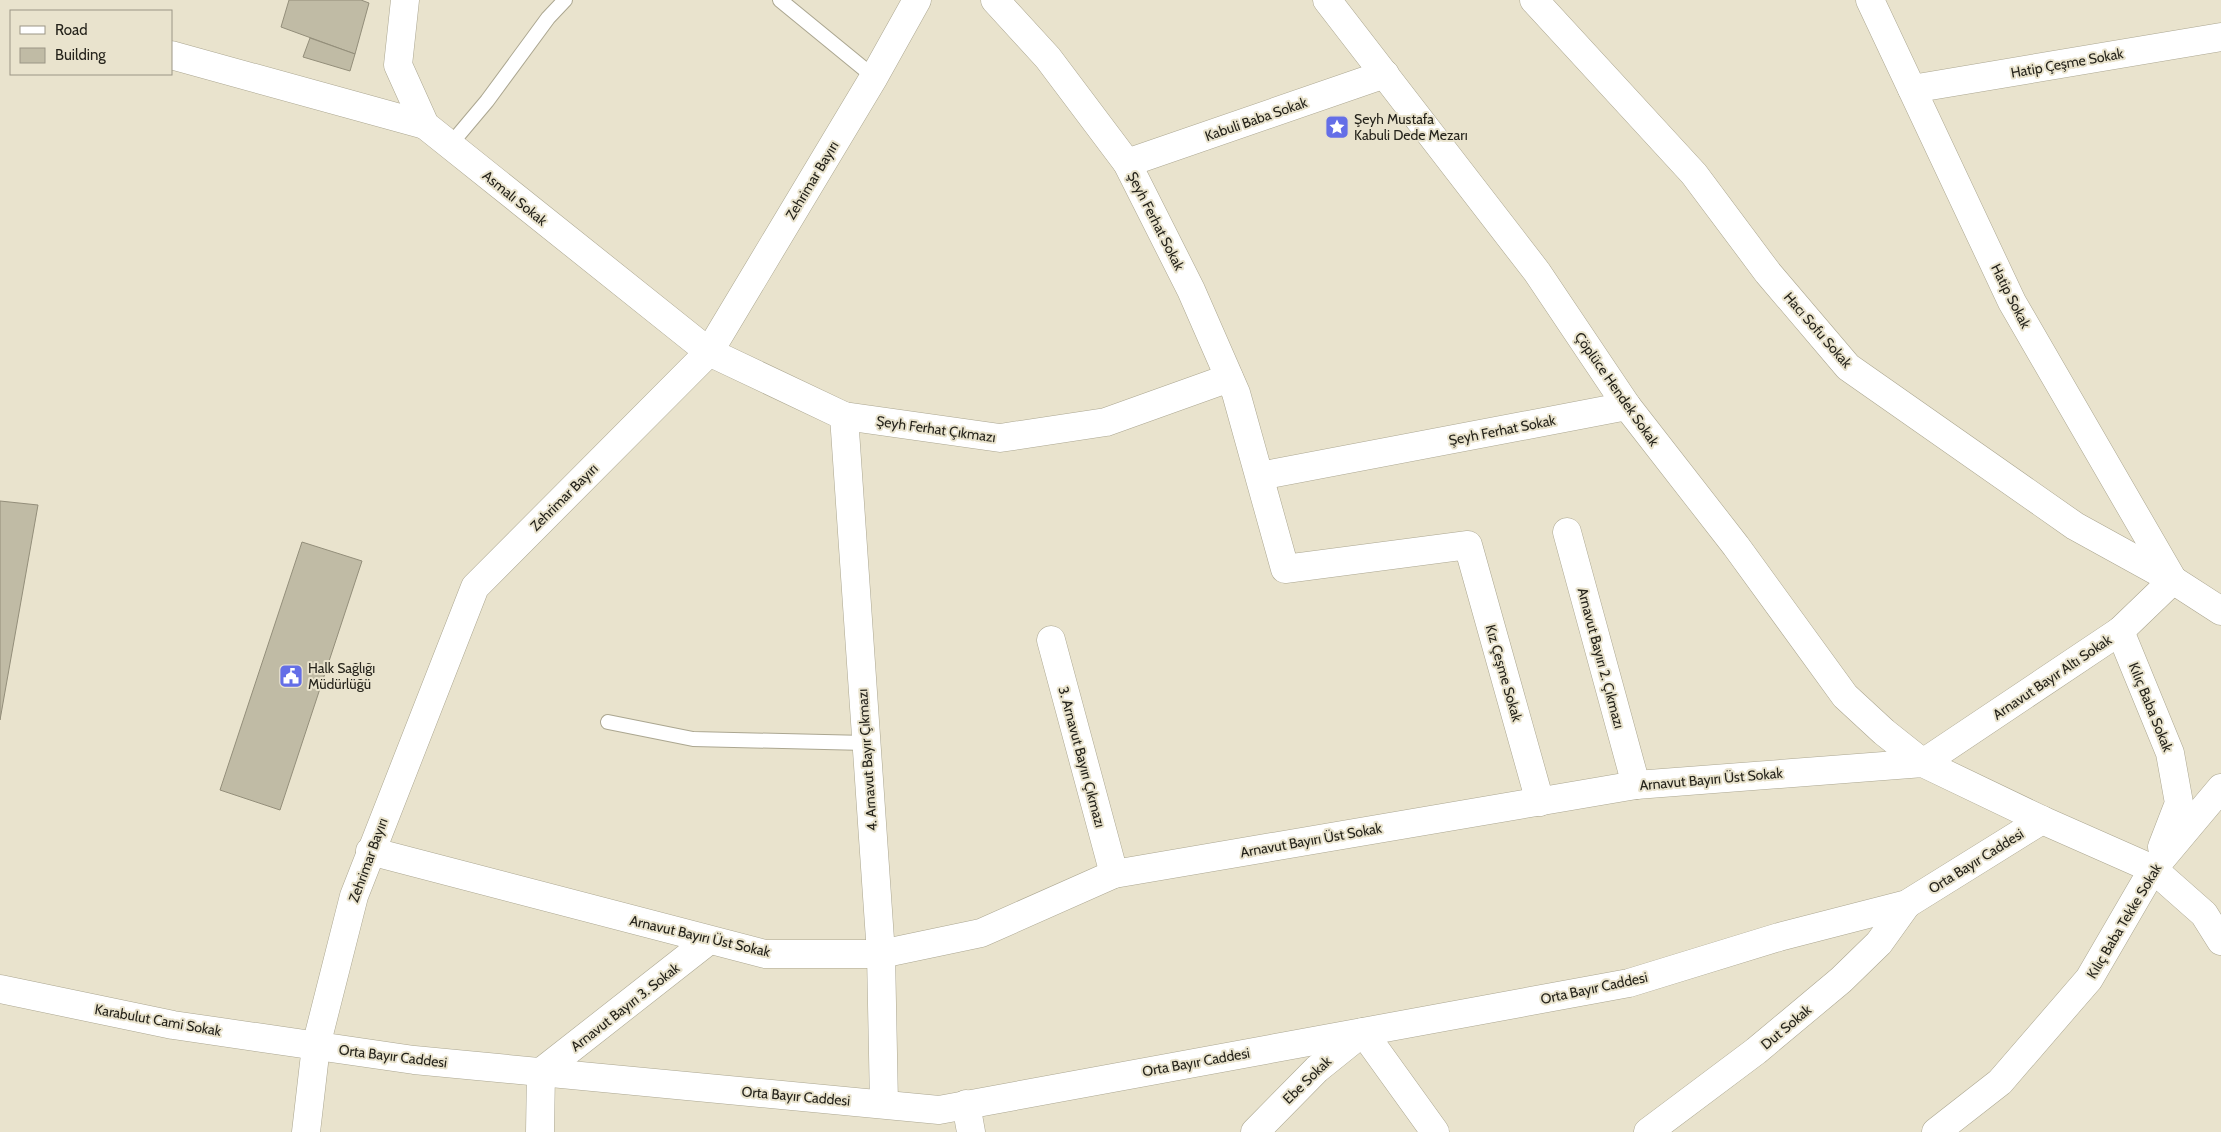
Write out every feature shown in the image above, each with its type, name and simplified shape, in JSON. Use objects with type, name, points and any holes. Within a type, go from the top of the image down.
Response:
[{"type":"street","name":"Asmalı Sokak","points":[[405,0],[398,65],[425,125],[709,352]]},
{"type":"street","name":"Zehrimar Bayırı","points":[[306,1132],[316,1046],[354,896],[370,851],[475,587],[709,352],[874,77],[917,0]]},
{"type":"street","name":"Şeyh Ferhat Sokak","points":[[995,0],[1048,58],[1127,163],[1191,290],[1236,393],[1285,569],[1468,545]]},
{"type":"street","name":"Çöplüce Hendek Sokak","points":[[1327,0],[1537,272],[1627,406],[1736,546],[1845,696],[1884,732],[1923,763]]},
{"type":"street","name":"Hacı Sofu Sokak","points":[[1534,0],[1694,174],[1768,273],[1848,367],[2075,526],[2173,580],[2221,611]]},
{"type":"street","name":"Hatip Sokak","points":[[1870,0],[2012,302],[2173,580]]},
{"type":"street","name":"Hatip Çeşme Sokak","points":[[1912,89],[2221,37]]},
{"type":"street","points":[[172,56],[425,125]]},
{"type":"street","name":"Kabuli Baba Sokak","points":[[1127,163],[1385,74]]},
{"type":"street","name":"Şeyh Ferhat Çıkmazı","points":[[709,352],[844,416],[1000,438],[1106,422],[1229,378]]},
{"type":"street","name":"Şeyh Ferhat Sokak","points":[[1260,476],[1627,406]]},
{"type":"street","name":"4. Arnavut Bayır Çıkmazı","points":[[844,416],[881,954],[884,1104]]},
{"type":"street","name":"Arnavut Bayırı 2. Çıkmazı","points":[[1567,532],[1636,785]]},
{"type":"street","name":"Kız Çeşme Sokak","points":[[1468,545],[1540,802]]},
{"type":"street","name":"Arnavut Bayır Altı Sokak","points":[[1923,763],[2120,631],[2173,580]]},
{"type":"street","name":"Kılıç Baba Sokak","points":[[2120,631],[2170,753],[2179,803],[2153,870]]},
{"type":"street","name":"3. Arnavut Bayırı Çıkmazı","points":[[1051,640],[1114,874]]},
{"type":"street","name":"Arnavut Bayırı Üst Sokak","points":[[370,851],[708,941],[764,954],[881,954],[981,933],[1114,874],[1636,785],[1923,763],[2153,870],[2204,914],[2221,941]]},
{"type":"street","name":"Kılıç Baba Tekke Sokak","points":[[1936,1132],[2000,1082],[2089,979],[2153,870],[2221,788]]},
{"type":"street","name":"Orta Bayır Caddesi","points":[[316,1046],[414,1060],[939,1110],[1629,983],[1779,937],[1906,904],[2042,820]]},
{"type":"street","name":"Dut Sokak","points":[[1648,1132],[1756,1051],[1840,980],[1879,943],[1906,904]]},
{"type":"street","name":"Arnavut Bayırı 3. Sokak","points":[[541,1072],[708,941]]},
{"type":"street","name":"Karabulut Cami Sokak","points":[[0,989],[173,1025],[316,1046]]},
{"type":"street","points":[[1363,1032],[1435,1132]]},
{"type":"street","name":"Ebe Sokak","points":[[1255,1132],[1317,1069],[1363,1032]]},
{"type":"street","points":[[540,1132],[541,1072]]},
{"type":"street","points":[[966,1104],[971,1132]]},
{"type":"lane","points":[[450,145],[488,101],[548,18],[565,0]]},
{"type":"lane","points":[[780,0],[874,77]]},
{"type":"lane","points":[[608,722],[693,739],[866,743]]},
{"type":"building","points":[[289,0],[361,0],[369,3],[355,54],[281,27]]},
{"type":"building","points":[[310,38],[355,54],[350,71],[303,57]]},
{"type":"building","points":[[0,501],[38,505],[0,720]]},
{"type":"building","name":"Halk Sağlığı Müdürlüğü","points":[[302,542],[362,561],[280,810],[220,790]]},
{"type":"place","name":"Şeyh Mustafa Kabuli Dede Mezarı","points":[[1337,127]]},
{"type":"place","name":"Halk Sağlığı Müdürlüğü","points":[[291,676]]}]
